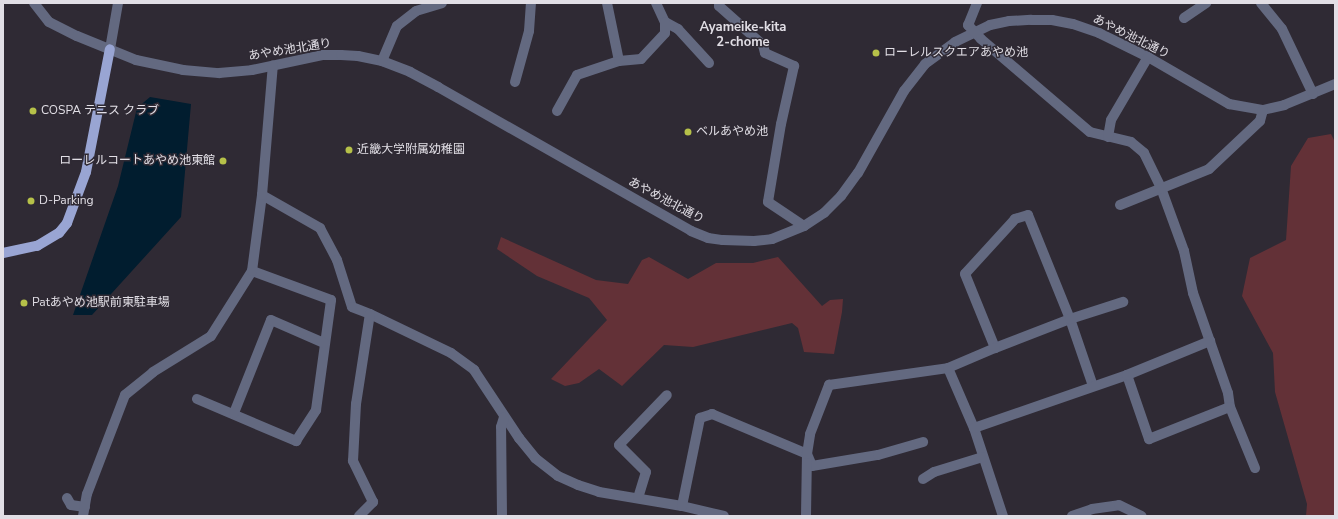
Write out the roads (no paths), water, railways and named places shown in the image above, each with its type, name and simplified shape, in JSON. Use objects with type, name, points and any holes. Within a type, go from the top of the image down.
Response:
[{"type":"main road","points":[[3,253],[37,246],[59,233],[67,223],[86,172],[110,49]]},
{"type":"street","name":"あやめ池北通り","points":[[34,3],[49,22],[136,60],[183,70],[220,72],[252,70],[322,55],[358,56],[382,61],[410,72],[438,87],[691,232],[708,238],[723,240],[754,241],[772,239],[804,226],[824,213],[841,196],[858,173],[904,91],[925,64],[955,42],[975,31],[1009,21],[1052,20],[1073,24],[1099,33],[1148,58],[1229,104],[1263,110],[1284,106],[1335,84]]},
{"type":"street","points":[[110,49],[118,3]]},
{"type":"street","points":[[382,61],[397,26],[416,11],[442,3]]},
{"type":"street","points":[[515,82],[530,30],[531,3]]},
{"type":"street","points":[[607,3],[619,61]]},
{"type":"street","points":[[656,3],[666,22],[678,29],[709,63]]},
{"type":"street","points":[[719,3],[719,6],[763,45],[765,53],[794,66],[781,124],[768,202],[804,226]]},
{"type":"street","points":[[977,3],[968,25],[981,39],[1090,132],[1131,142],[1144,153],[1161,188],[1184,251],[1193,293],[1228,393],[1230,407],[1255,468]]},
{"type":"street","points":[[1184,18],[1206,3]]},
{"type":"street","points":[[1261,3],[1282,29],[1313,94]]},
{"type":"street","points":[[557,111],[577,75],[619,61],[641,59],[665,33],[666,22]]},
{"type":"street","points":[[1108,137],[1111,120],[1148,58]]},
{"type":"street","points":[[67,498],[71,505],[84,511],[87,494],[125,395],[153,372],[211,336],[252,271],[262,196],[273,65]]},
{"type":"street","points":[[1120,205],[1209,168],[1260,121],[1263,110]]},
{"type":"street","points":[[262,196],[320,228],[337,260],[352,307],[370,314],[451,353],[474,370],[504,417],[534,458],[558,476],[599,492],[682,506],[700,513],[724,516]]},
{"type":"street","points":[[995,348],[966,274],[1015,219],[1028,215],[1070,319],[1093,386]]},
{"type":"street","points":[[197,399],[234,413],[296,441],[316,410],[331,300],[252,271]]},
{"type":"street","points":[[806,516],[807,454],[810,434],[829,385],[948,368],[1070,319],[1123,302]]},
{"type":"street","points":[[359,516],[373,502],[353,461],[356,404],[370,314]]},
{"type":"street","points":[[234,413],[272,320],[324,343]]},
{"type":"street","points":[[974,428],[1127,375],[1210,341]]},
{"type":"street","points":[[948,368],[974,428],[1003,516]]},
{"type":"street","points":[[1127,375],[1149,439],[1230,407]]},
{"type":"street","points":[[638,498],[646,472],[619,445],[667,395]]},
{"type":"street","points":[[682,506],[700,418],[712,414],[807,454],[812,466],[878,455],[923,442]]},
{"type":"street","points":[[502,516],[501,427],[504,417]]},
{"type":"street","points":[[923,479],[934,472],[984,458]]},
{"type":"street","points":[[1072,516],[1092,509],[1119,506],[1142,516]]},
{"type":"water","points":[[150,97],[191,104],[181,217],[92,315],[73,315],[118,186],[137,108]]},
{"type":"place","name":"ローレルスクエアあやめ池","points":[[876,53]]},
{"type":"place","name":"COSPA テニス クラブ","points":[[33,111]]},
{"type":"place","name":"ベルあやめ池","points":[[688,132]]},
{"type":"place","name":"近畿大学附属幼稚園","points":[[349,150]]},
{"type":"place","name":"ローレルコートあやめ池東館","points":[[223,161]]},
{"type":"place","name":"D-Parking","points":[[31,201]]},
{"type":"place","name":"Patあやめ池駅前東駐車場","points":[[24,303]]},
{"type":"district","name":"Ayameike-kita 2-chome","points":[[743,36]]}]
